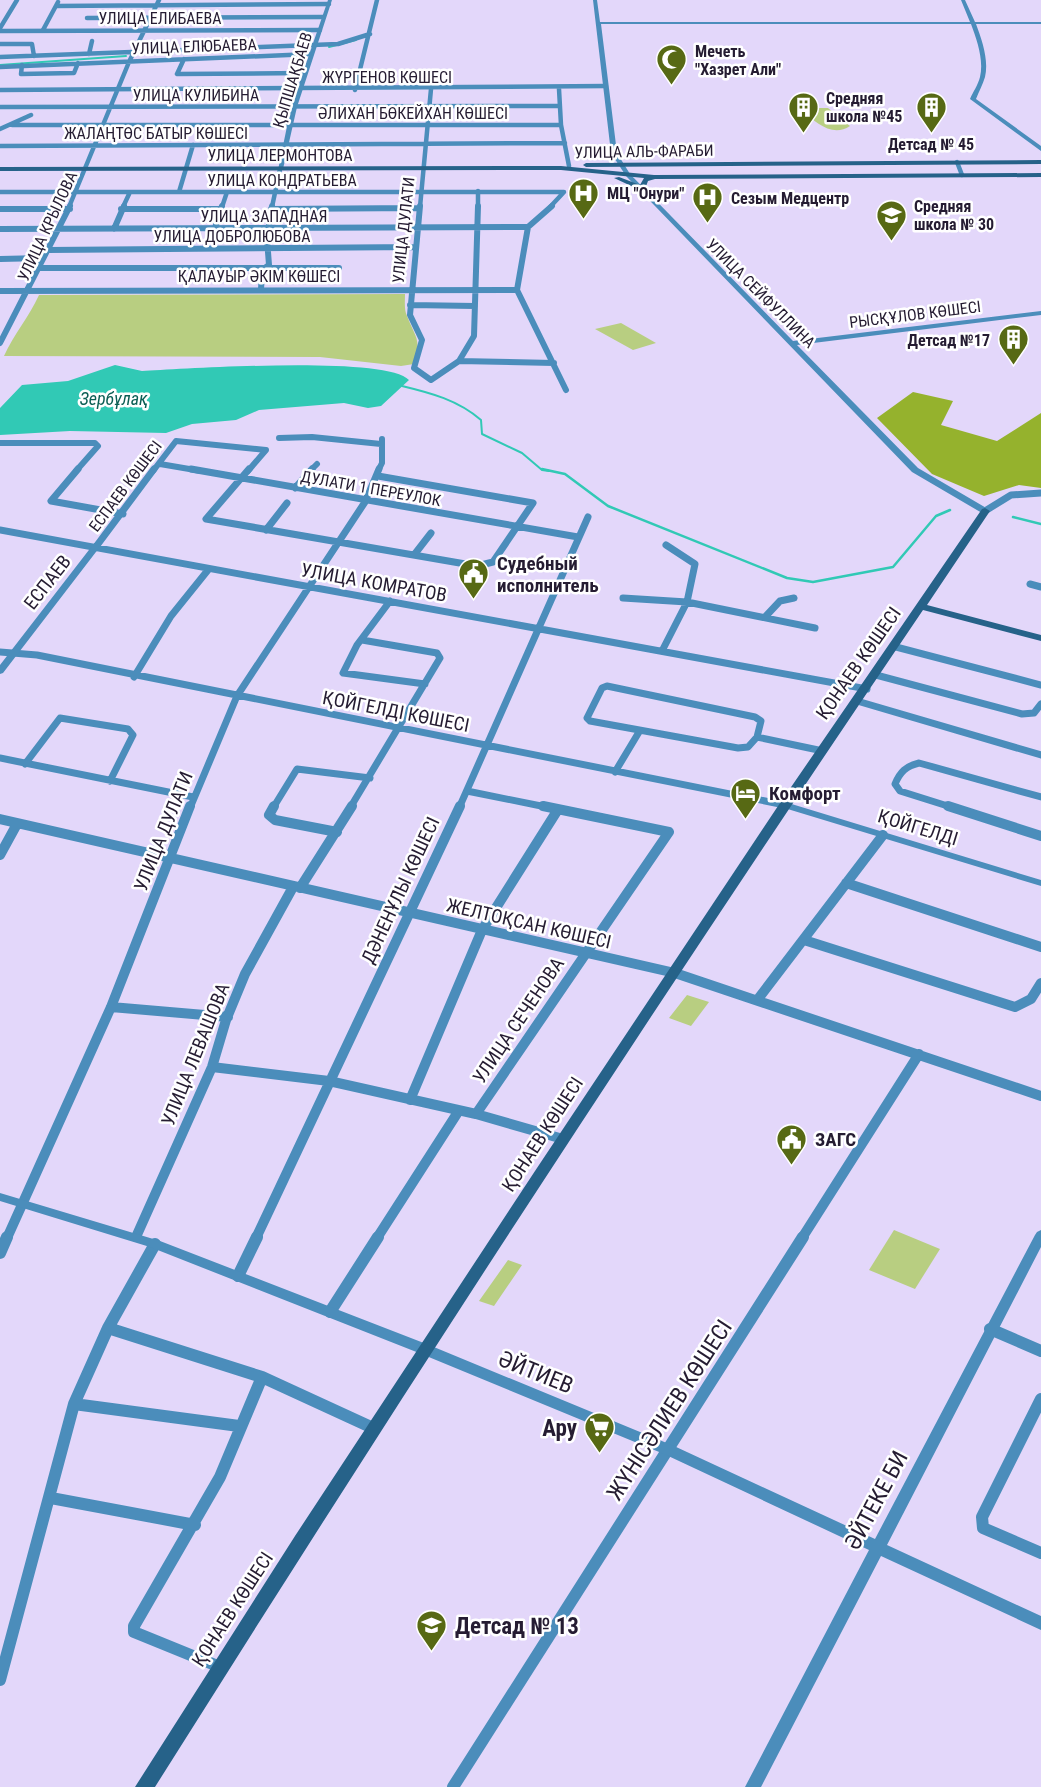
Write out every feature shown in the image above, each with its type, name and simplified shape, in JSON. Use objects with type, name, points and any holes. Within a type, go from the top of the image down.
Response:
[{"type":"main road","points":[[1020,162],[1041,155]]},
{"type":"main road","name":"УЛИЦА АЛЬ-ФАРАБИ","points":[[565,167],[621,163],[1041,162]]},
{"type":"main road","name":"УЛИЦА АЛЬ-ФАРАБИ","points":[[565,167],[654,177],[1040,175]]},
{"type":"main road","name":"УЛИЦА ЛЕРМОНТОВА","points":[[0,169],[565,167]]},
{"type":"main road","points":[[583,171],[624,180],[642,189],[645,180],[654,177]]},
{"type":"main road","name":"ҚОНАЕВ КӨШЕСІ","points":[[144,1787],[424,1349],[785,805],[896,647],[985,511]]},
{"type":"main road","points":[[922,607],[1041,638]]},
{"type":"street","points":[[0,29],[17,0]]},
{"type":"street","points":[[355,90],[377,0]]},
{"type":"street","name":"УЛИЦА СЕЙФУЛЛИНА","points":[[595,0],[614,153],[628,175],[915,470],[985,511]]},
{"type":"street","points":[[963,0],[974,23],[983,76],[973,99],[1041,149]]},
{"type":"street","points":[[43,30],[57,3],[92,5],[329,2]]},
{"type":"street","name":"ҚЫПШАҚБАЕВ","points":[[280,169],[294,107],[311,54],[317,45],[329,2]]},
{"type":"street","name":"УЛИЦА КРЫЛОВА","points":[[0,343],[31,291],[43,258],[77,192],[130,61],[158,3]]},
{"type":"street","points":[[80,30],[92,5]]},
{"type":"street","points":[[86,18],[323,17]]},
{"type":"street","points":[[598,23],[1041,23]]},
{"type":"street","name":"УЛИЦА ЕЛИБАЕВА","points":[[0,29],[320,30]]},
{"type":"street","points":[[0,57],[344,44],[370,34]]},
{"type":"street","points":[[89,54],[92,41]]},
{"type":"street","points":[[190,41],[190,49]]},
{"type":"street","points":[[0,44],[32,44],[34,56]]},
{"type":"street","name":"УЛИЦА ЕЛЮБАЕВА","points":[[0,67],[311,54]]},
{"type":"street","points":[[184,59],[177,74],[304,73]]},
{"type":"street","name":"УЛИЦА ЕЛЮБАЕВА","points":[[22,65],[22,74],[74,73],[78,62]]},
{"type":"street","name":"ЖҮРГЕНОВ КӨШЕСІ","points":[[0,90],[559,89],[606,86]]},
{"type":"street","name":"УЛИЦА ДУЛАТИ","points":[[431,89],[410,305],[410,315],[422,335],[423,348],[414,368],[431,380],[459,361]]},
{"type":"street","points":[[559,89],[565,167]]},
{"type":"street","points":[[204,107],[211,90]]},
{"type":"street","name":"УЛИЦА КУЛИБИНА","points":[[0,107],[560,106]]},
{"type":"street","points":[[0,129],[31,115]]},
{"type":"street","name":"ӘЛИХАН БӨКЕЙХАН КӨШЕСІ","points":[[12,125],[561,124]]},
{"type":"street","name":"ЖАЛАҢТӨС БАТЫР КӨШЕСІ","points":[[0,146],[565,143]]},
{"type":"street","points":[[179,192],[193,145]]},
{"type":"street","points":[[957,162],[962,176]]},
{"type":"street","points":[[714,163],[716,177]]},
{"type":"street","points":[[261,290],[262,272],[269,262],[265,249],[266,228],[280,169]]},
{"type":"street","points":[[478,191],[474,336],[459,361],[554,363]]},
{"type":"street","name":"УЛИЦА КОНДРАТЬЕВА","points":[[0,192],[564,192],[564,195],[528,227]]},
{"type":"street","points":[[114,229],[130,192]]},
{"type":"street","points":[[215,228],[227,192]]},
{"type":"street","points":[[271,209],[418,208]]},
{"type":"street","points":[[0,209],[69,209]]},
{"type":"street","points":[[121,209],[221,209]]},
{"type":"street","points":[[528,227],[517,290],[566,390]]},
{"type":"street","name":"УЛИЦА ЗАПАДНАЯ","points":[[1,231],[60,228],[528,227]]},
{"type":"street","name":"УЛИЦА ДОБРОЛЮБОВА","points":[[48,250],[416,247]]},
{"type":"street","points":[[0,259],[43,258]]},
{"type":"street","points":[[39,268],[339,268]]},
{"type":"street","name":"ҚАЛАУЫР ӘКІМ КӨШЕСІ","points":[[0,291],[517,290]]},
{"type":"street","points":[[410,305],[475,306]]},
{"type":"street","name":"РЫСҚҰЛОВ КӨШЕСІ","points":[[792,343],[1041,313]]},
{"type":"street","name":"УЛИЦА ДУЛАТИ","points":[[0,1253],[111,1007],[193,797],[237,696],[339,543],[378,477],[381,441],[279,438]]},
{"type":"street","name":"ЕСПАЕВ КӨШЕСІ","points":[[95,548],[176,441],[266,450],[241,479]]},
{"type":"street","points":[[0,443],[95,443],[98,446],[51,501],[123,514]]},
{"type":"street","name":"ДУЛАТИ 1 ПЕРЕУЛОК","points":[[160,464],[365,502],[578,537]]},
{"type":"street","points":[[295,488],[317,464]]},
{"type":"street","points":[[241,479],[207,516],[210,521],[477,566],[493,562],[533,503],[528,499],[378,477]]},
{"type":"street","points":[[985,511],[1001,497],[1041,493]]},
{"type":"street","points":[[266,530],[287,503]]},
{"type":"street","name":"ДӘНЕНҰЛЫ КӨШЕСІ","points":[[238,1276],[489,745],[588,517]]},
{"type":"street","name":"УЛИЦА КОМРАТОВ","points":[[0,530],[867,688]]},
{"type":"street","points":[[414,555],[432,533]]},
{"type":"street","points":[[662,651],[687,602],[695,564],[687,556],[666,545]]},
{"type":"street","name":"ЕСПАЕВ","points":[[0,671],[95,548]]},
{"type":"street","points":[[134,677],[171,616],[208,570]]},
{"type":"street","points":[[1030,584],[1041,587]]},
{"type":"street","points":[[623,598],[687,602],[815,628]]},
{"type":"street","points":[[765,617],[780,601],[794,598]]},
{"type":"street","points":[[390,601],[362,640],[343,673],[425,684]]},
{"type":"street","name":"УЛИЦА ЛЕВАШОВА","points":[[136,1237],[212,1067],[228,1017],[262,939],[337,832],[401,728],[440,655],[362,640]]},
{"type":"street","points":[[896,647],[1041,685]]},
{"type":"street","name":"ҚОЙГЕЛДІ КӨШЕСІ","points":[[0,652],[489,745],[785,805]]},
{"type":"street","points":[[876,675],[1022,714],[1034,713],[1041,704]]},
{"type":"street","points":[[602,688],[622,688],[755,717],[761,721],[757,737],[744,748],[639,732],[588,720],[602,688]]},
{"type":"street","points":[[857,701],[1041,755]]},
{"type":"street","points":[[25,764],[60,718],[128,729],[132,735],[110,781]]},
{"type":"street","points":[[615,772],[639,732]]},
{"type":"street","points":[[757,737],[823,751]]},
{"type":"street","points":[[0,758],[193,797]]},
{"type":"street","points":[[1041,797],[919,763],[909,764],[899,773],[895,784],[900,791],[1041,836]]},
{"type":"street","points":[[337,832],[275,820],[270,815],[298,769],[370,778]]},
{"type":"street","name":"УЛИЦА СЕЧЕНОВА","points":[[467,791],[668,832],[583,953],[476,1114]]},
{"type":"street","name":"ҚОЙГЕЛДІ","points":[[785,805],[1041,882]]},
{"type":"street","points":[[410,1100],[482,930],[557,811]]},
{"type":"street","name":"ЖЕЛТОҚСАН КӨШЕСІ","points":[[0,819],[675,973],[1041,1096]]},
{"type":"street","points":[[0,855],[17,824]]},
{"type":"street","points":[[758,999],[883,835]]},
{"type":"street","points":[[846,883],[1041,947]]},
{"type":"street","points":[[804,940],[1015,1007],[1031,999],[1041,983]]},
{"type":"street","points":[[111,1007],[228,1017]]},
{"type":"street","name":"ЖҮНІСӘЛИЕВ КӨШЕСІ","points":[[453,1787],[521,1676],[669,1450],[919,1054]]},
{"type":"street","points":[[212,1067],[330,1081],[476,1114],[563,1139]]},
{"type":"street","points":[[330,1312],[458,1112]]},
{"type":"street","name":"ӘЙТИЕВ","points":[[0,1197],[136,1237],[424,1349],[669,1450],[1041,1623]]},
{"type":"street","name":"ӘЙТЕКЕ БИ","points":[[753,1787],[1041,1235]]},
{"type":"street","points":[[0,1679],[51,1498],[74,1404],[108,1328],[155,1244]]},
{"type":"street","points":[[108,1328],[262,1377],[373,1428]]},
{"type":"street","points":[[990,1329],[1041,1351]]},
{"type":"street","points":[[220,1667],[134,1632],[135,1621],[195,1525],[225,1466],[239,1426],[262,1377]]},
{"type":"street","points":[[1041,1399],[982,1517],[983,1528],[1041,1553]]},
{"type":"street","points":[[74,1404],[239,1426]]},
{"type":"street","points":[[51,1498],[195,1525]]},
{"type":"shaded area","points":[[809,108],[828,108],[850,126],[837,130],[824,127],[802,111]]},
{"type":"shaded area","points":[[405,294],[406,314],[417,343],[414,364],[401,366],[320,357],[4,356],[39,295]]},
{"type":"shaded area","points":[[621,323],[656,343],[633,350],[595,329]]},
{"type":"shaded area","points":[[913,392],[953,401],[941,425],[997,441],[1041,413],[1041,488],[1019,485],[984,496],[932,474],[877,418]]},
{"type":"shaded area","points":[[687,995],[709,1002],[691,1026],[669,1018]]},
{"type":"shaded area","points":[[894,1230],[940,1249],[915,1289],[869,1270]]},
{"type":"shaded area","points":[[508,1260],[522,1265],[494,1306],[479,1301]]},
{"type":"water","name":"Зербұлақ","points":[[115,365],[142,371],[239,366],[325,366],[392,372],[409,380],[381,406],[368,408],[344,403],[259,410],[236,420],[192,424],[166,433],[70,431],[0,435],[0,408],[22,385],[68,381]]},
{"type":"waterway","points":[[329,47],[356,40]]},
{"type":"waterway","points":[[0,65],[126,56]]},
{"type":"waterway","points":[[402,386],[463,407],[481,420],[482,434],[522,453],[542,470],[549,471]]},
{"type":"waterway","points":[[542,469],[565,474],[608,506],[787,578],[813,582],[893,567],[936,516],[950,510]]},
{"type":"waterway","points":[[1013,517],[1041,524]]},
{"type":"place","name":"Мечеть \"Хазрет Али\"","points":[[672,87]]},
{"type":"place","name":"Средняя школа №45","points":[[803,134]]},
{"type":"place","name":"Детсад № 45","points":[[931,134]]},
{"type":"place","name":"МЦ \"Онури\"","points":[[584,220]]},
{"type":"place","name":"Сезым Медцентр","points":[[708,225]]},
{"type":"place","name":"Средняя школа № 30","points":[[891,242]]},
{"type":"place","name":"Детсад №17","points":[[1013,367]]},
{"type":"place","name":"Судебный исполнитель","points":[[474,601]]},
{"type":"place","name":"Комфорт","points":[[746,820]]},
{"type":"place","name":"ЗАГС","points":[[792,1166]]},
{"type":"place","name":"Ару","points":[[600,1455]]},
{"type":"place","name":"Детсад № 13","points":[[432,1653]]}]
